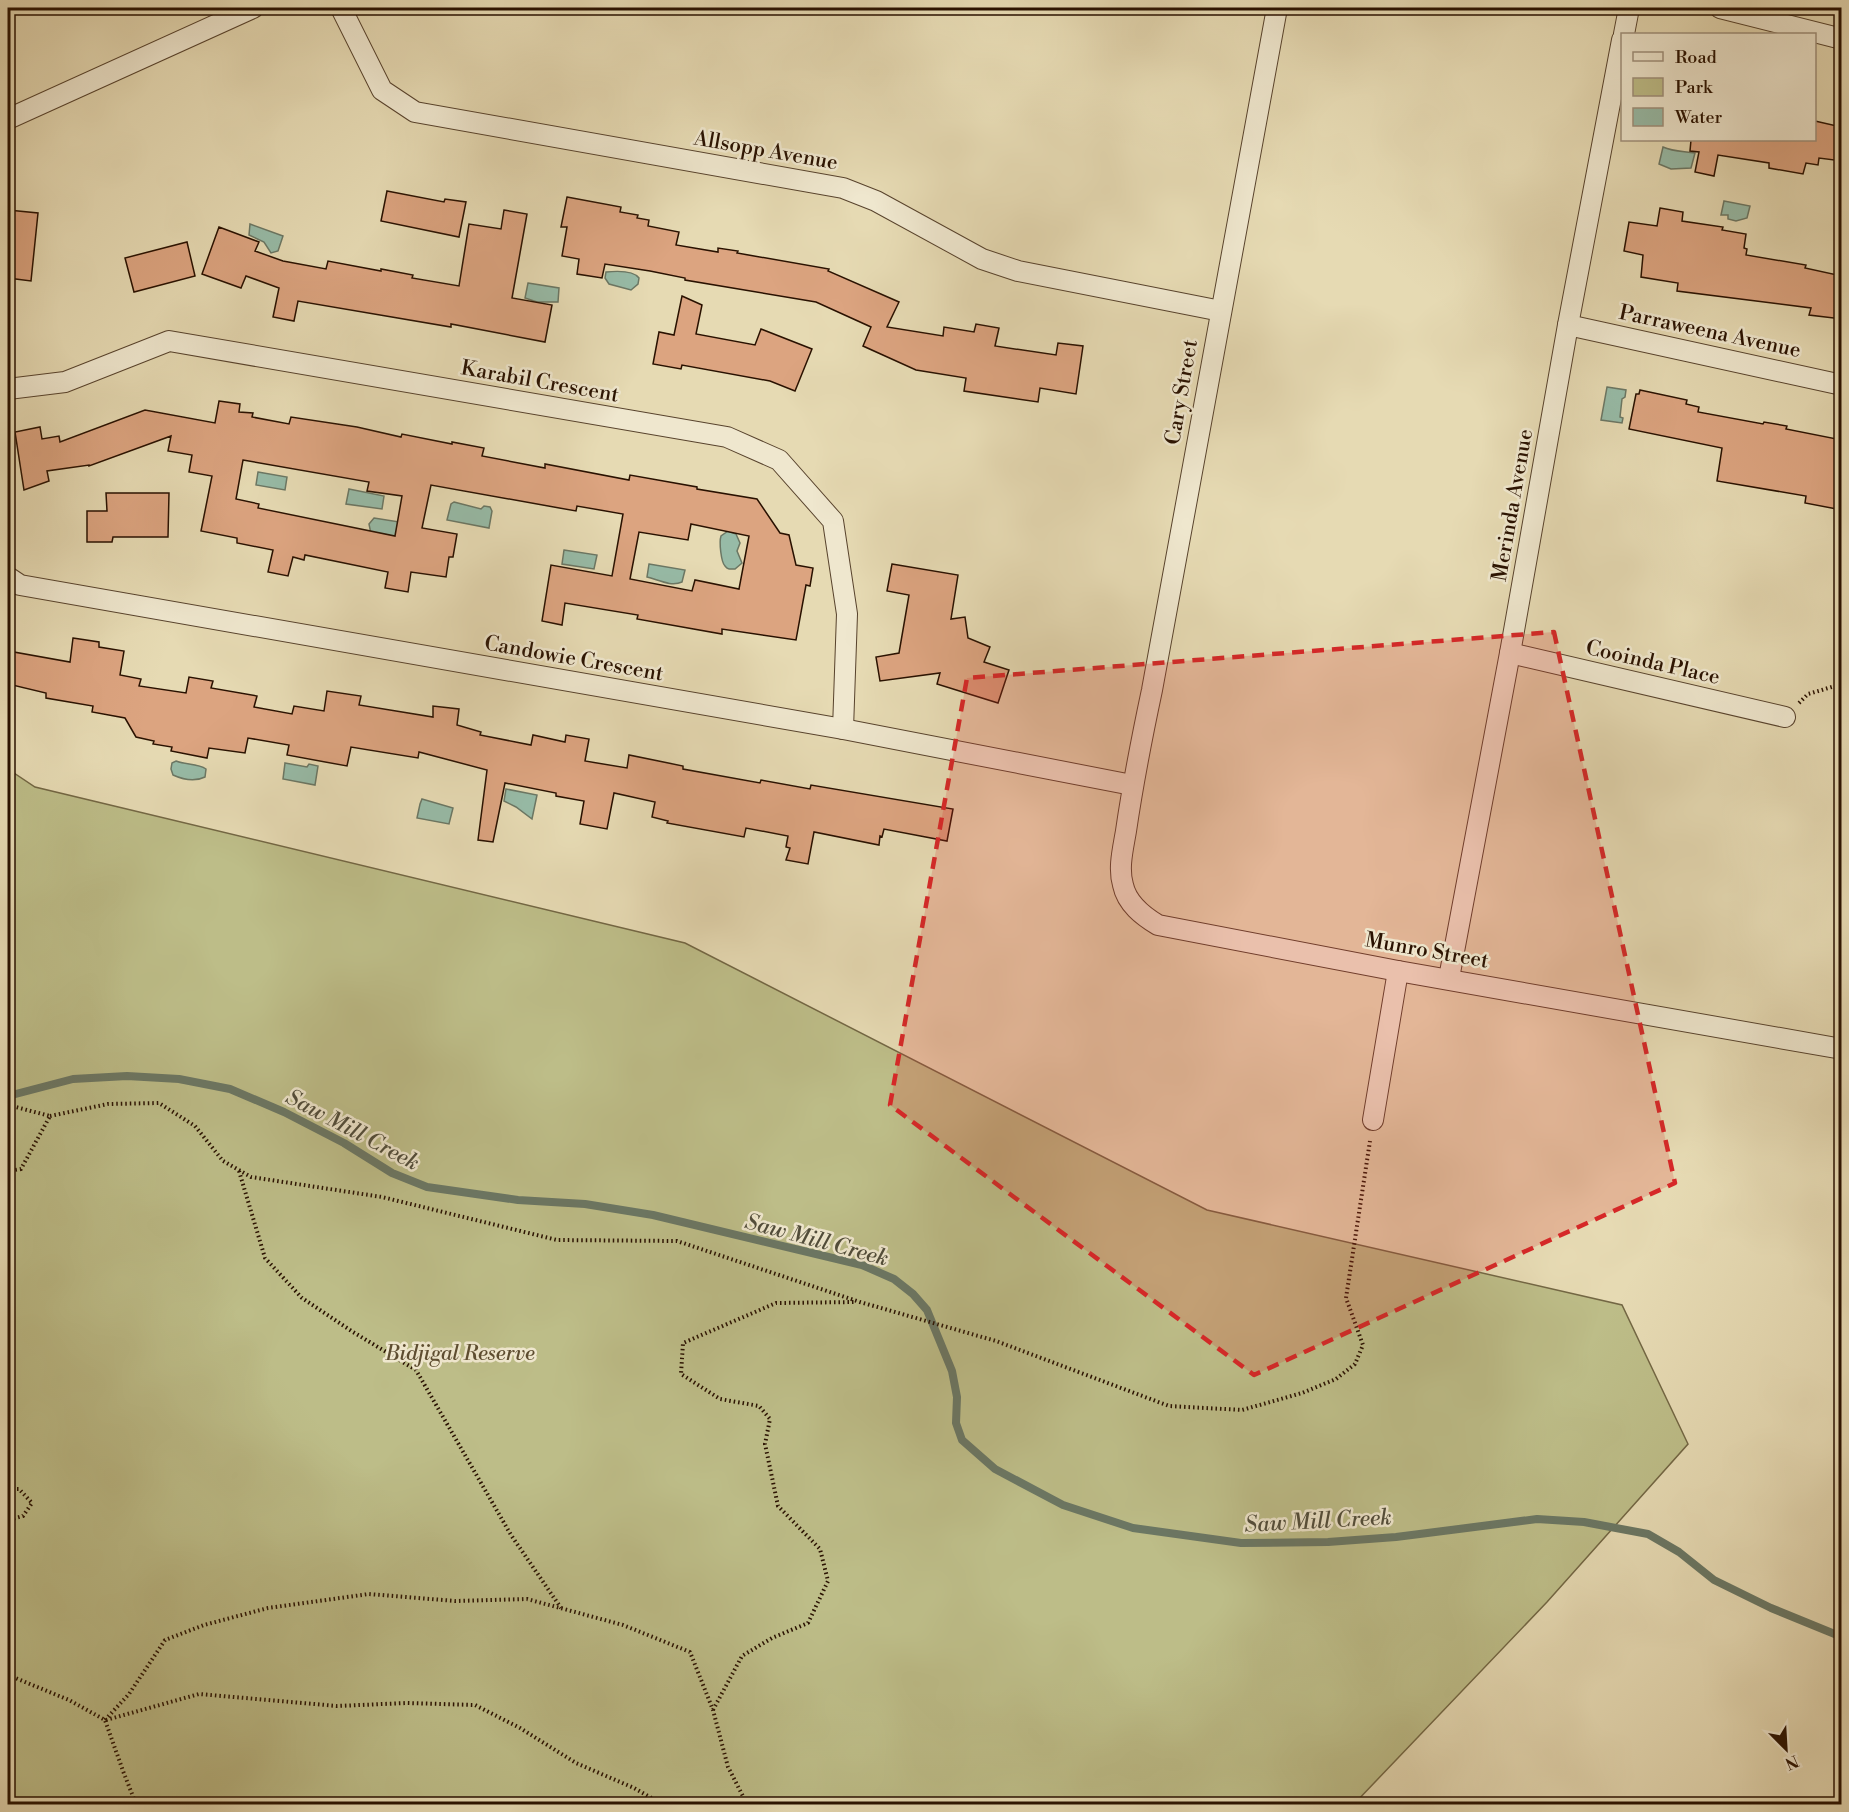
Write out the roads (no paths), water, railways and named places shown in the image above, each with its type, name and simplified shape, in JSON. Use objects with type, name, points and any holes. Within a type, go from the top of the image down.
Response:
[{"type":"street","points":[[8,119],[253,8]]},
{"type":"street","name":"Allsopp Avenue","points":[[341,8],[382,90],[415,111],[843,188],[876,201],[982,259],[1018,271],[1221,311]]},
{"type":"street","name":"Cary Street","points":[[1132,785],[1152,690],[1277,8]]},
{"type":"street","points":[[1624,33],[1629,8]]},
{"type":"street","points":[[1720,8],[1842,39]]},
{"type":"street","name":"Merinda Avenue","points":[[1449,978],[1568,325],[1621,50]]},
{"type":"street","name":"Parraweena Avenue","points":[[1568,325],[1842,385]]},
{"type":"street","name":"Karabil Crescent","points":[[8,389],[65,382],[169,341],[727,437],[779,460],[833,521],[847,614],[843,729]]},
{"type":"street","name":"Candowie Crescent","points":[[8,577],[20,585],[843,729],[1132,785]]},
{"type":"street","name":"Cooinda Place","points":[[1510,653],[1785,717]]},
{"type":"street","name":"Munro Street","points":[[1132,785],[1120,873],[1129,901],[1158,926],[1842,1049]]},
{"type":"street","points":[[1373,1120],[1398,970]]},
{"type":"water","points":[[1663,147],[1695,153],[1691,168],[1671,169],[1659,164]]},
{"type":"water","points":[[1724,201],[1750,206],[1747,218],[1736,221],[1728,219],[1728,215],[1721,215]]},
{"type":"water","points":[[250,224],[283,236],[278,251],[271,253],[264,242],[249,235]]},
{"type":"water","points":[[606,272],[629,272],[639,278],[638,284],[631,290],[609,284],[605,278]]},
{"type":"water","points":[[528,283],[559,288],[558,302],[537,302],[525,298]]},
{"type":"water","points":[[1607,387],[1626,390],[1625,397],[1622,399],[1620,417],[1623,418],[1622,423],[1601,420]]},
{"type":"water","points":[[258,472],[287,477],[285,490],[256,485]]},
{"type":"water","points":[[349,489],[384,496],[382,509],[346,504]]},
{"type":"water","points":[[454,502],[481,509],[484,506],[490,507],[492,511],[489,528],[447,520],[451,504]]},
{"type":"water","points":[[374,518],[406,523],[402,539],[371,534],[369,524]]},
{"type":"water","points":[[728,531],[736,534],[740,543],[737,551],[742,563],[735,569],[726,567],[721,556],[721,536]]},
{"type":"water","points":[[564,550],[597,555],[594,569],[562,564]]},
{"type":"water","points":[[649,564],[685,570],[682,582],[669,583],[647,577]]},
{"type":"water","points":[[176,761],[203,767],[206,769],[205,777],[189,780],[173,775],[172,763]]},
{"type":"water","points":[[285,763],[307,767],[309,764],[318,766],[315,785],[283,779]]},
{"type":"water","points":[[506,789],[537,795],[532,819],[504,801]]},
{"type":"water","points":[[422,799],[453,808],[449,824],[417,818]]},
{"type":"waterway","name":"Saw Mill Creek","points":[[8,1096],[73,1079],[127,1076],[179,1079],[230,1089],[284,1112],[344,1143],[392,1173],[427,1187],[518,1200],[585,1204],[653,1215],[862,1265],[894,1279],[913,1294],[927,1310],[952,1371],[957,1397],[956,1423],[962,1440],[995,1469],[1063,1505],[1133,1528],[1241,1543],[1328,1542],[1396,1537],[1537,1519],[1584,1522],[1648,1534],[1679,1552],[1714,1580],[1771,1608],[1842,1637]]},
{"type":"park label","name":"Bidjigal Reserve","points":[[460,1353]]}]
